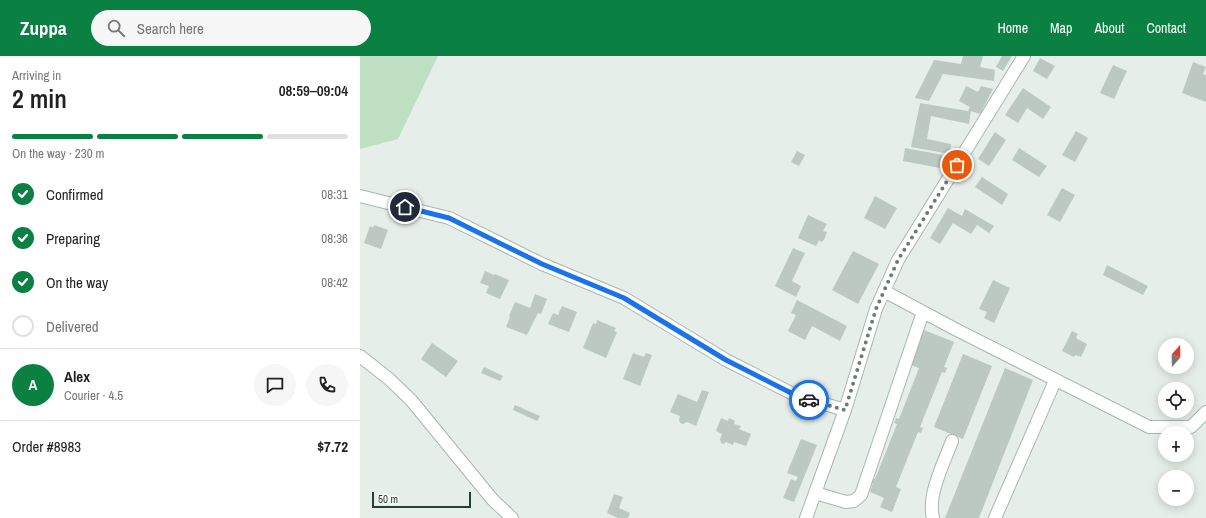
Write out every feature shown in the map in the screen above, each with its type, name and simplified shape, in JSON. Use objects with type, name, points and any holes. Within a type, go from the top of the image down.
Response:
[{"type":"street","points":[[806,518],[845,410],[876,309],[898,260],[1024,56]]},
{"type":"street","points":[[360,196],[449,218],[542,264],[624,298],[726,360],[797,396],[845,410]]},
{"type":"street","points":[[884,291],[1055,381],[1149,427],[1190,427],[1206,412]]},
{"type":"street","points":[[815,493],[846,502],[854,501],[861,495],[923,312]]},
{"type":"street","points":[[360,356],[412,400],[492,499],[512,518]]},
{"type":"street","points":[[995,518],[1055,381]]},
{"type":"street","points":[[933,518],[934,490],[952,441]]},
{"type":"green space","points":[[360,56],[438,56],[398,139],[360,149]]},
{"type":"building","points":[[963,56],[983,56],[980,67],[995,70],[994,81],[943,74],[929,101],[915,98],[934,60],[961,64]]},
{"type":"building","points":[[1002,56],[1012,56],[1003,71],[996,67]]},
{"type":"building","points":[[1040,58],[1055,66],[1047,79],[1033,71]]},
{"type":"building","points":[[1193,62],[1206,67],[1203,74],[1206,75],[1206,102],[1182,93]]},
{"type":"building","points":[[1113,65],[1127,71],[1114,99],[1100,93]]},
{"type":"building","points":[[966,86],[978,92],[981,86],[993,89],[980,114],[971,111],[969,124],[931,116],[927,139],[951,144],[950,154],[911,147],[920,103],[968,111],[970,107],[959,101]]},
{"type":"building","points":[[1023,88],[1051,107],[1043,119],[1027,108],[1018,123],[1005,115]]},
{"type":"building","points":[[1076,131],[1088,138],[1075,162],[1062,155]]},
{"type":"building","points":[[995,132],[1006,140],[989,166],[978,159]]},
{"type":"building","points":[[905,148],[943,155],[940,168],[903,161]]},
{"type":"building","points":[[1019,148],[1047,166],[1039,177],[1012,160]]},
{"type":"building","points":[[797,151],[805,155],[799,166],[791,162]]},
{"type":"building","points":[[982,177],[1008,194],[1002,205],[975,187]]},
{"type":"building","points":[[1062,188],[1075,195],[1060,222],[1047,215]]},
{"type":"building","points":[[875,196],[897,208],[885,229],[864,218]]},
{"type":"building","points":[[948,208],[962,216],[965,209],[994,226],[989,233],[977,225],[971,234],[953,223],[940,244],[930,238]]},
{"type":"building","points":[[808,215],[827,224],[823,231],[827,232],[824,240],[821,242],[819,240],[816,246],[798,238]]},
{"type":"building","points":[[374,225],[388,230],[381,249],[364,243],[370,226],[373,228]]},
{"type":"building","points":[[793,248],[805,253],[792,281],[801,286],[796,297],[775,286]]},
{"type":"building","points":[[853,251],[879,264],[858,304],[832,290]]},
{"type":"building","points":[[1107,265],[1148,286],[1143,295],[1103,275]]},
{"type":"building","points":[[485,271],[509,280],[500,299],[486,293],[489,286],[480,283]]},
{"type":"building","points":[[993,280],[1010,288],[994,323],[984,318],[987,312],[979,309]]},
{"type":"building","points":[[535,294],[547,299],[541,314],[538,313],[527,335],[506,327],[515,302],[530,308]]},
{"type":"building","points":[[797,300],[847,326],[840,341],[812,326],[805,340],[788,331],[796,315],[791,313]]},
{"type":"building","points":[[562,306],[577,312],[569,332],[548,324],[553,313],[558,315]]},
{"type":"building","points":[[597,320],[616,328],[614,331],[617,332],[606,358],[583,348],[593,323],[596,324]]},
{"type":"building","points":[[924,330],[954,342],[944,367],[947,368],[945,373],[942,372],[920,427],[923,428],[921,433],[918,432],[896,487],[901,489],[892,512],[880,507],[884,498],[870,492],[873,483],[870,482],[872,478],[875,479],[897,424],[894,423],[896,418],[899,419],[919,368],[910,365]]},
{"type":"building","points":[[1072,331],[1078,334],[1076,338],[1087,344],[1081,357],[1075,355],[1074,357],[1062,351]]},
{"type":"building","points":[[432,343],[458,361],[446,377],[421,359]]},
{"type":"building","points":[[633,353],[644,357],[646,353],[652,355],[640,386],[623,379]]},
{"type":"building","points":[[963,354],[992,366],[963,439],[934,427]]},
{"type":"building","points":[[484,367],[503,376],[500,381],[481,373]]},
{"type":"building","points":[[1005,368],[1033,380],[979,518],[945,518]]},
{"type":"building","points":[[702,390],[709,392],[696,426],[687,422],[683,424],[680,423],[680,416],[670,412],[678,394],[697,402]]},
{"type":"building","points":[[515,405],[540,416],[537,421],[513,410]]},
{"type":"building","points":[[721,418],[728,421],[729,418],[735,421],[734,424],[741,426],[739,429],[751,434],[746,446],[734,442],[733,445],[726,442],[724,444],[721,443],[720,439],[722,434],[716,431]]},
{"type":"building","points":[[801,439],[817,445],[794,502],[783,498],[791,479],[796,481],[798,477],[787,473]]},
{"type":"building","points":[[614,494],[623,497],[619,508],[630,513],[628,518],[618,518],[607,513]]},
{"type":"way so far","points":[[809,400],[845,410],[876,309],[898,260],[957,165]]},
{"type":"route","points":[[405,207],[449,218],[542,264],[624,298],[726,360],[797,396],[809,400]]}]
